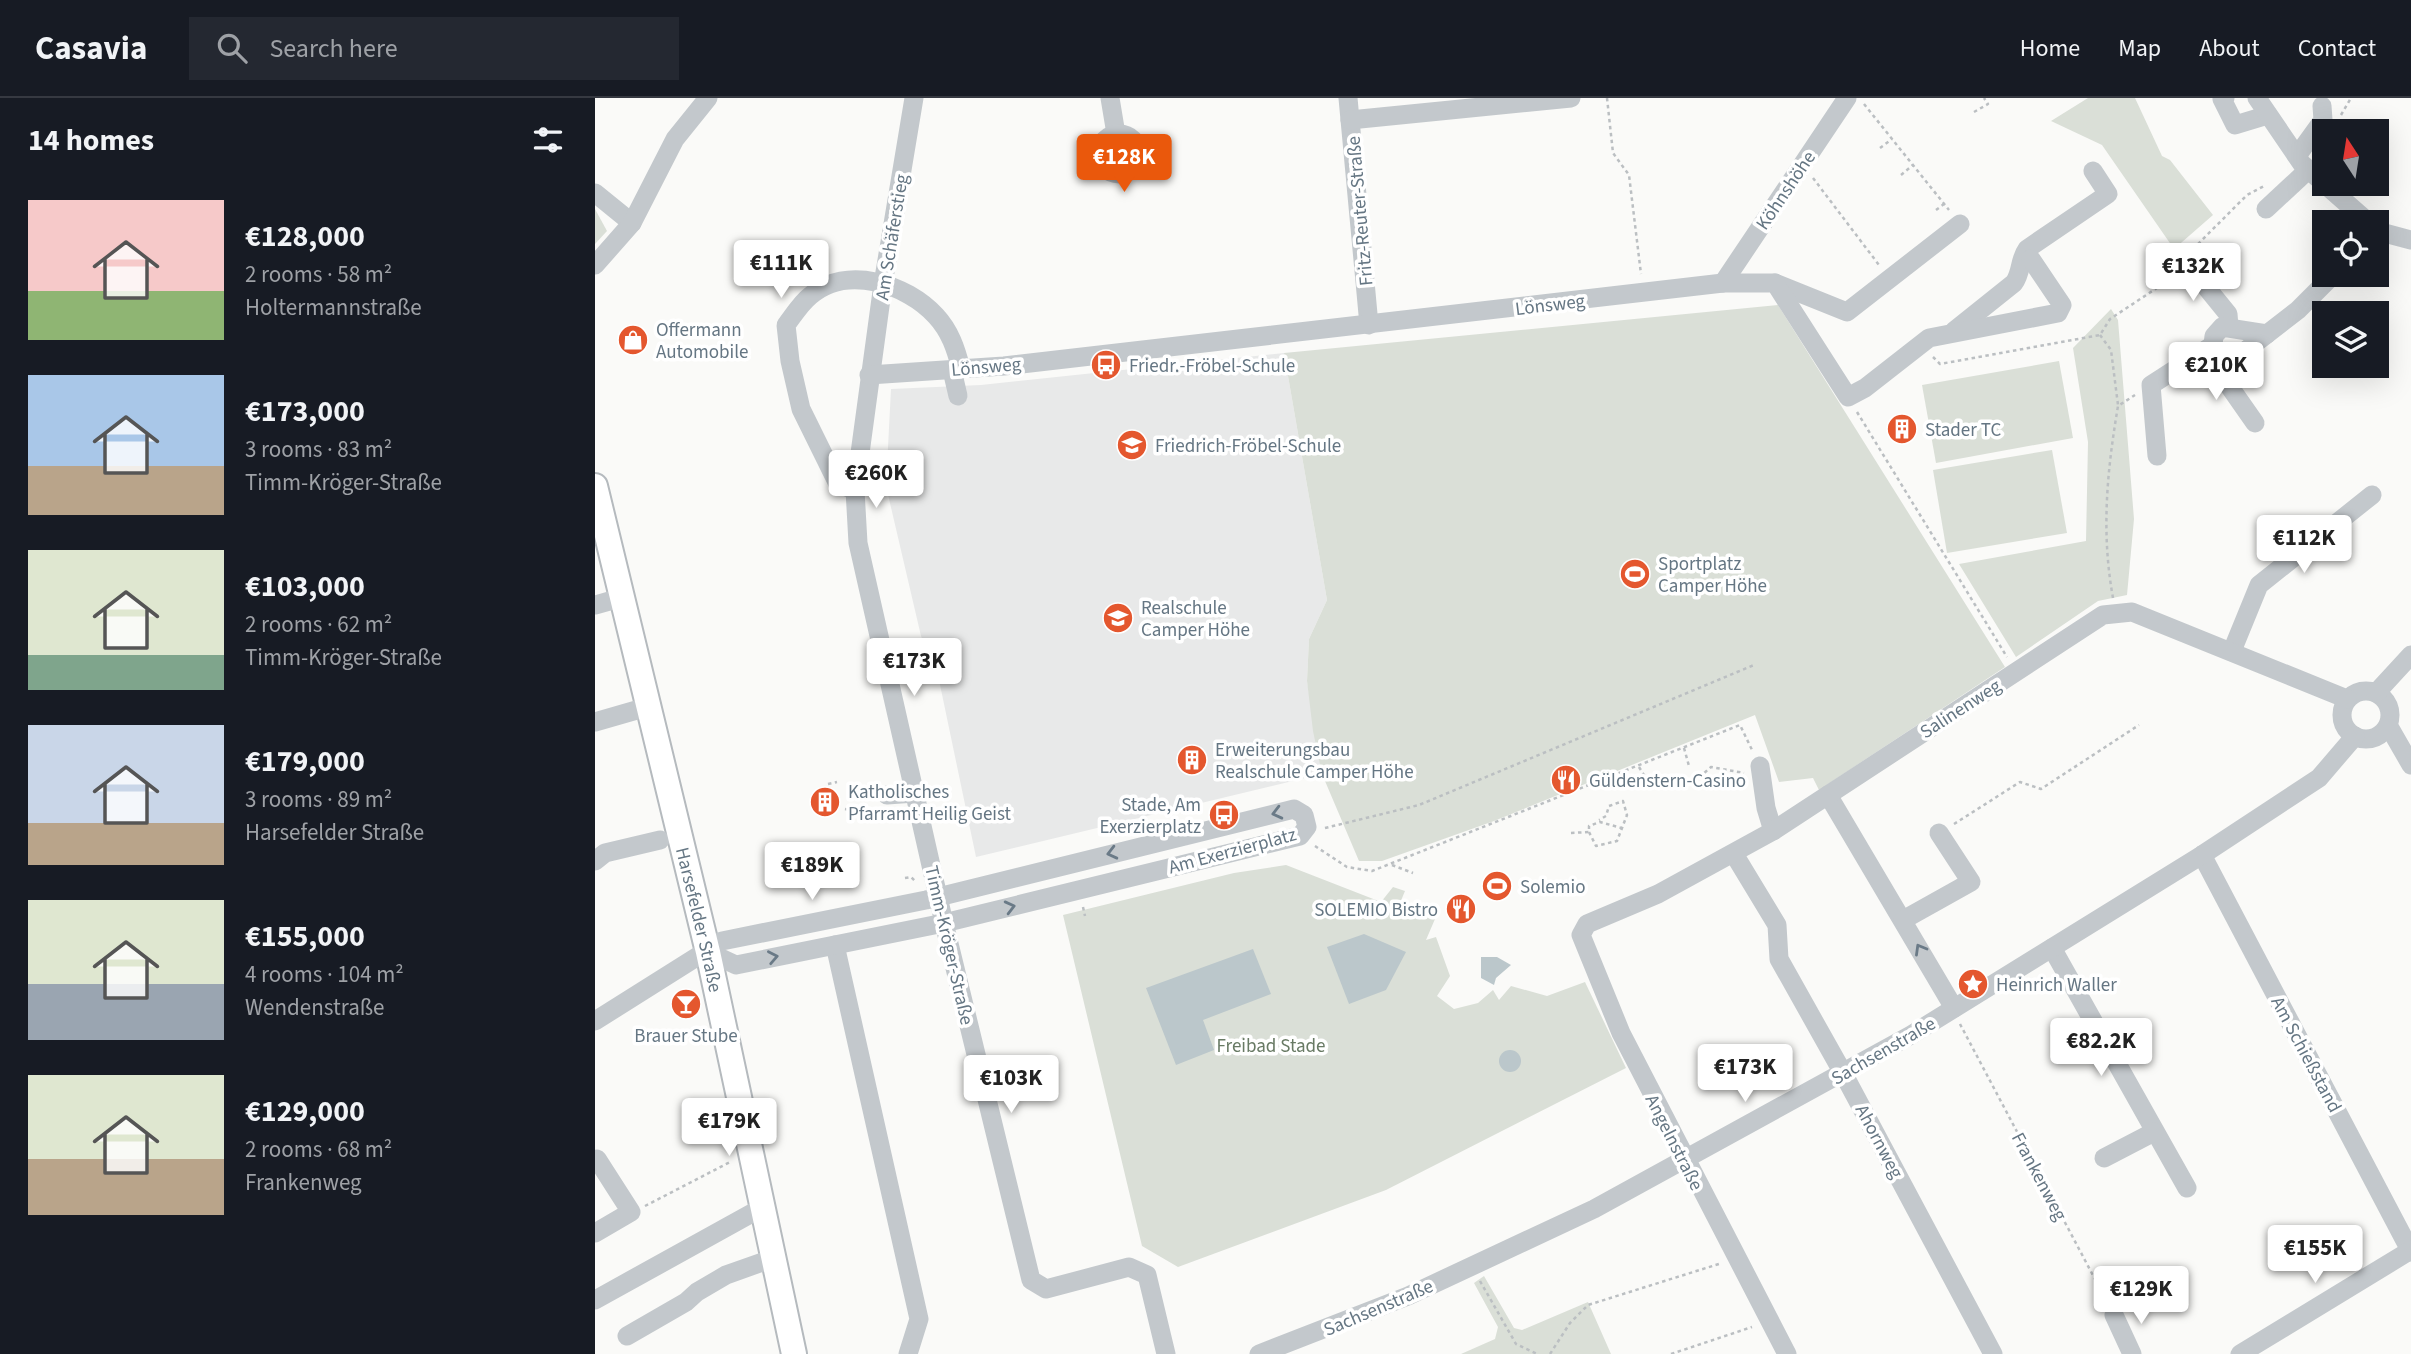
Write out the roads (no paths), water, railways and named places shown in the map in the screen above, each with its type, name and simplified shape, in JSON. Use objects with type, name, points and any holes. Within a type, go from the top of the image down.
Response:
[{"type":"main road","name":"Harsefelder Straße","points":[[595,486],[611,592],[647,707],[708,952],[794,1354]]},
{"type":"street","points":[[595,265],[632,223],[675,139],[708,98]]},
{"type":"street","name":"Am Schäferstieg","points":[[869,375],[914,98]]},
{"type":"street","points":[[1110,98],[1116,134]]},
{"type":"street","name":"Fritz-Reuter-Straße","points":[[1348,98],[1369,325]]},
{"type":"street","points":[[1350,120],[1571,98]]},
{"type":"street","name":"Köhnshöhe","points":[[1723,283],[1847,98]]},
{"type":"street","points":[[2225,98],[2222,99],[2235,125],[2268,115]]},
{"type":"street","points":[[2257,98],[2302,163],[2355,210]]},
{"type":"street","points":[[2266,209],[2302,163],[2323,120],[2322,106]]},
{"type":"street","points":[[1951,334],[2014,283],[2020,275],[2021,259],[2027,249],[2108,194],[2093,171]]},
{"type":"street","points":[[595,193],[632,223]]},
{"type":"street","points":[[1775,283],[1847,312],[1960,224]]},
{"type":"street","points":[[2389,234],[2411,240]]},
{"type":"street","points":[[1775,283],[1848,397],[1865,388],[1929,338],[2058,313],[2062,305],[2031,259]]},
{"type":"street","points":[[2189,266],[2228,313],[2229,327]]},
{"type":"street","points":[[855,490],[838,484],[801,409],[790,361],[786,325],[810,295],[849,278],[883,284],[916,298],[937,317],[955,343],[958,396]]},
{"type":"street","name":"Lönsweg","points":[[869,375],[957,370],[1723,283],[1775,283]]},
{"type":"street","points":[[2227,365],[2298,310],[2321,287]]},
{"type":"street","points":[[2157,456],[2151,385],[2213,345],[2217,330],[2229,327],[2267,334]]},
{"type":"street","points":[[2213,345],[2227,365],[2227,383],[2255,423]]},
{"type":"street","name":"Timm-Kröger-Straße","points":[[869,375],[855,490],[858,543],[937,896],[1031,1280],[1047,1289],[1129,1267],[1147,1275],[1166,1354]]},
{"type":"street","points":[[2347,699],[2232,651],[2259,585],[2372,495]]},
{"type":"street","points":[[595,605],[611,592]]},
{"type":"street","name":"Salinenweg","points":[[1587,925],[1658,894],[1773,831],[2090,622],[2116,611],[2132,612],[2232,651]]},
{"type":"street","points":[[2376,693],[2411,655]]},
{"type":"street","points":[[2388,725],[2370,738],[2354,736],[2342,719],[2347,699],[2361,691],[2376,693],[2387,703],[2388,725],[2411,765]]},
{"type":"street","points":[[595,722],[647,707]]},
{"type":"street","name":"Sachsenstraße","points":[[1259,1354],[1285,1350],[1594,1209],[1843,1073],[1957,1007],[2202,855],[2319,778],[2338,760],[2354,736]]},
{"type":"street","points":[[1761,771],[1773,831]]},
{"type":"street","points":[[887,794],[915,793]]},
{"type":"street","points":[[1828,795],[1957,1007]]},
{"type":"street","name":"Am Exerzierplatz","points":[[1294,809],[1304,815],[1307,827],[1300,836],[944,923],[736,964],[708,952],[722,941],[937,896],[1294,809]]},
{"type":"street","points":[[1903,920],[1971,882],[1939,833]]},
{"type":"street","points":[[595,861],[605,853],[660,840]]},
{"type":"street","name":"Ahornweg","points":[[1734,854],[1777,925],[1779,959],[1993,1354]]},
{"type":"street","name":"Am Schießstand","points":[[2202,855],[2411,1251]]},
{"type":"street","name":"Angelnstraße","points":[[1587,925],[1581,935],[1585,950],[1621,1033],[1684,1161],[1787,1354]]},
{"type":"street","points":[[835,945],[919,1319],[908,1354]]},
{"type":"street","points":[[2052,948],[2187,1188]]},
{"type":"street","points":[[595,1021],[708,952]]},
{"type":"street","points":[[2104,1158],[2154,1132]]},
{"type":"street","points":[[595,1233],[631,1213],[596,1158]]},
{"type":"street","points":[[595,1300],[763,1207]]},
{"type":"street","points":[[2240,1354],[2411,1251]]},
{"type":"street","points":[[627,1336],[687,1302],[697,1292],[726,1275],[774,1258]]},
{"type":"street","points":[[2114,1315],[2132,1354]]},
{"type":"place","name":"Offermann Automobile","points":[[633,340]]},
{"type":"place","name":"Friedr.-Fröbel-Schule","points":[[1106,365]]},
{"type":"place","name":"Stader TC","points":[[1902,429]]},
{"type":"place","name":"Friedrich-Fröbel-Schule","points":[[1132,445]]},
{"type":"place","name":"Sportplatz Camper Höhe","points":[[1635,574]]},
{"type":"place","name":"Realschule Camper Höhe","points":[[1118,618]]},
{"type":"place","name":"Erweiterungsbau Realschule Camper Höhe","points":[[1192,760]]},
{"type":"place","name":"Güldenstern-Casino","points":[[1566,780]]},
{"type":"place","name":"Katholisches Pfarramt Heilig Geist","points":[[825,802]]},
{"type":"place","name":"Stade, Am Exerzierplatz","points":[[1224,815]]},
{"type":"place","name":"Solemio","points":[[1497,886]]},
{"type":"place","name":"SOLEMIO Bistro","points":[[1461,909]]},
{"type":"place","name":"Heinrich Waller","points":[[1973,984]]},
{"type":"place","name":"Brauer Stube","points":[[686,1004]]},
{"type":"park label","name":"Freibad Stade","points":[[1271,1045]]}]
